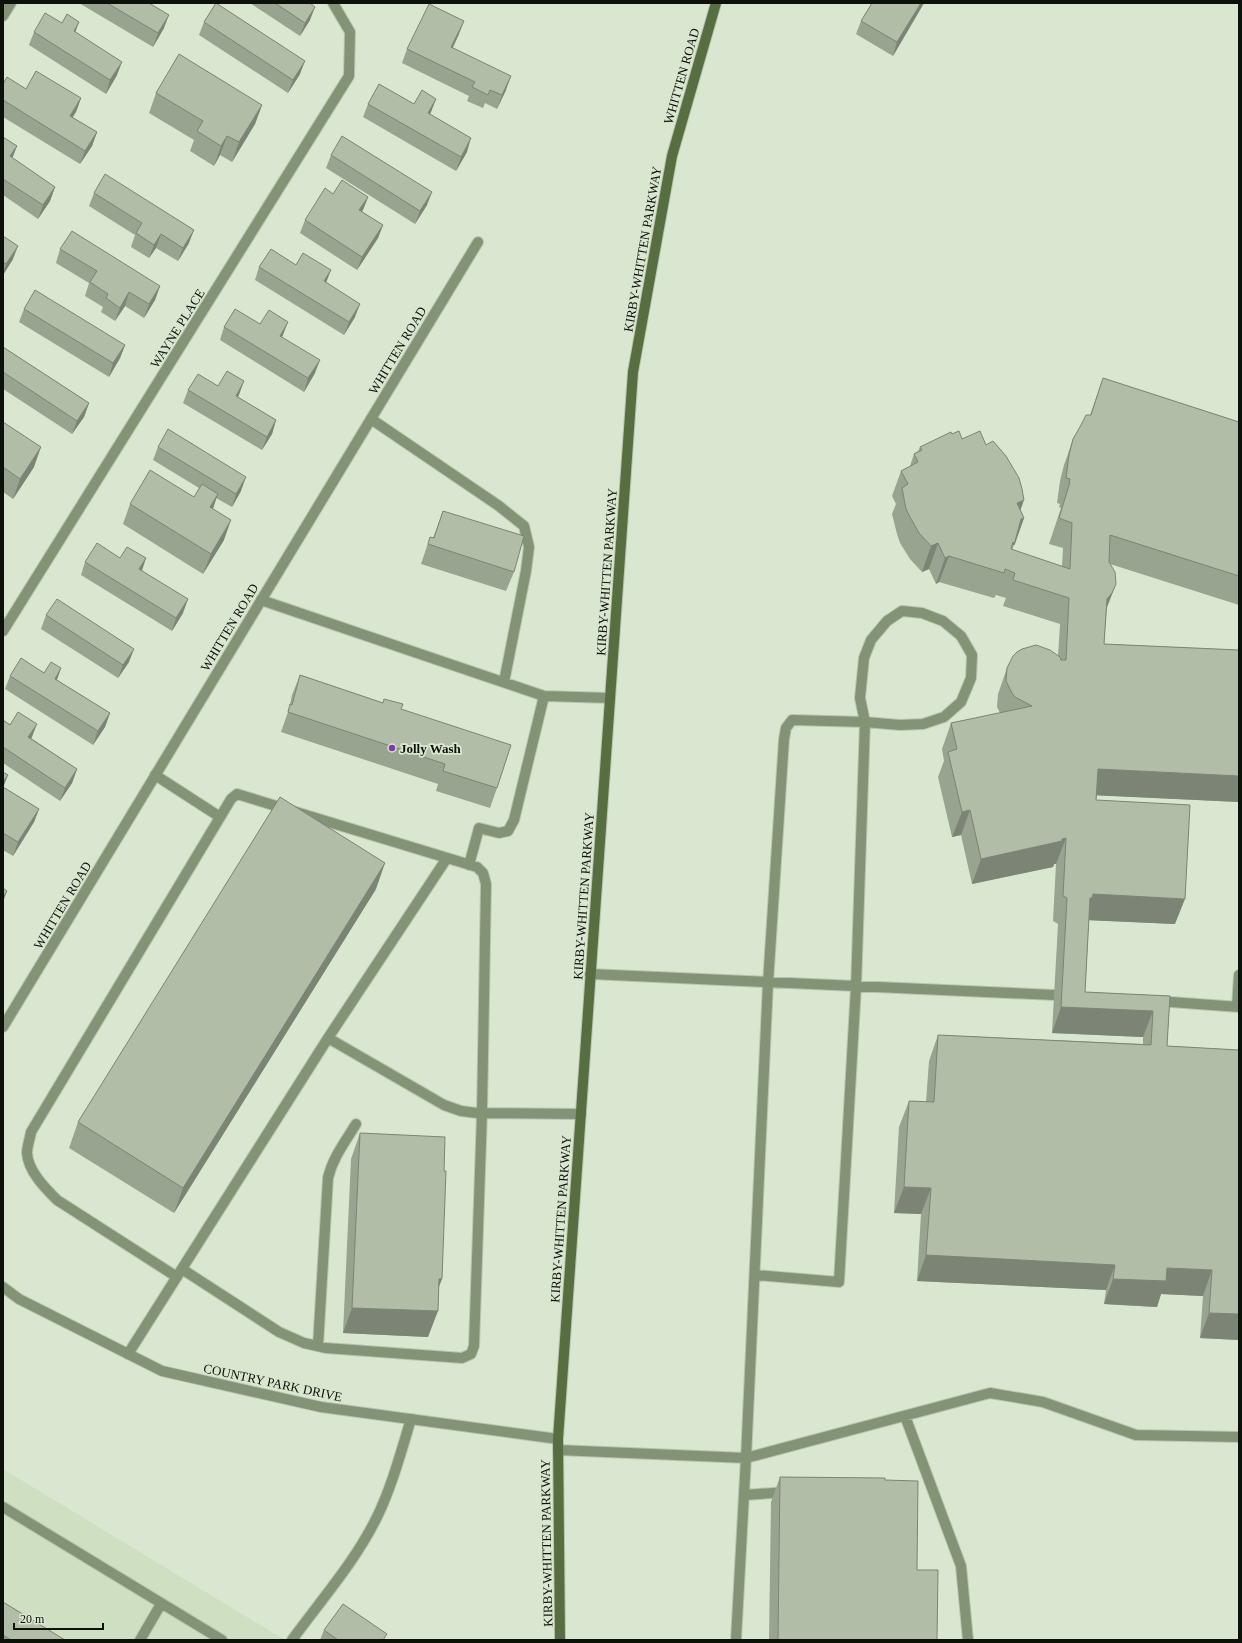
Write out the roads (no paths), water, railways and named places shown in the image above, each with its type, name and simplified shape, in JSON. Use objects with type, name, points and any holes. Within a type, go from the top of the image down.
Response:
[{"type":"main road","name":"WHITTEN ROAD","points":[[672,156],[716,3]]},
{"type":"main road","name":"KIRBY-WHITTEN PARKWAY","points":[[560,1640],[558,1444],[633,372],[672,156]]},
{"type":"street","points":[[3,16],[11,3]]},
{"type":"street","name":"WAYNE PLACE","points":[[3,631],[349,76],[350,32],[333,3]]},
{"type":"street","name":"WHITTEN ROAD","points":[[3,1027],[478,242]]},
{"type":"street","points":[[371,419],[499,506],[524,526],[529,547],[526,570],[504,682]]},
{"type":"street","points":[[261,600],[544,696],[610,698]]},
{"type":"street","points":[[736,1640],[755,1275],[768,983],[782,750],[786,728],[792,720],[866,722],[900,725],[923,724],[944,717],[956,707],[961,702],[971,678],[972,655],[961,636],[943,621],[922,613],[902,611],[887,621],[871,640],[864,658],[860,698],[866,722],[856,987],[839,1282],[755,1275]]},
{"type":"street","points":[[469,865],[479,828],[499,833],[508,831],[514,820],[544,696]]},
{"type":"street","points":[[155,775],[220,817]]},
{"type":"street","points":[[237,794],[447,858],[477,867],[483,873],[486,884],[482,1113],[474,1346],[471,1354],[462,1358],[304,1344],[280,1332],[57,1200],[44,1187],[33,1170],[27,1154],[31,1132],[220,817],[231,799],[237,794]]},
{"type":"street","points":[[128,1354],[328,1038],[447,858]]},
{"type":"street","points":[[590,974],[1054,995]]},
{"type":"street","points":[[1149,1001],[1238,1007],[1239,975]]},
{"type":"street","points":[[328,1038],[444,1105],[461,1111],[482,1113],[581,1114]]},
{"type":"street","points":[[318,1346],[328,1178],[331,1165],[336,1154],[356,1124]]},
{"type":"street","name":"COUNTRY PARK DRIVE","points":[[3,1287],[18,1299],[162,1371],[169,1373],[321,1408],[411,1420],[558,1444],[746,1458],[990,1394],[1043,1402],[1136,1435],[1239,1437]]},
{"type":"street","points":[[905,1416],[926,1481],[961,1566],[968,1640]]},
{"type":"street","points":[[292,1640],[349,1564],[377,1517],[397,1466],[411,1420]]},
{"type":"street","points":[[744,1495],[798,1491]]},
{"type":"street","points":[[3,1507],[222,1640]]},
{"type":"street","points":[[140,1640],[161,1604]]},
{"type":"place","name":"Jolly Wash","points":[[392,748]]}]
